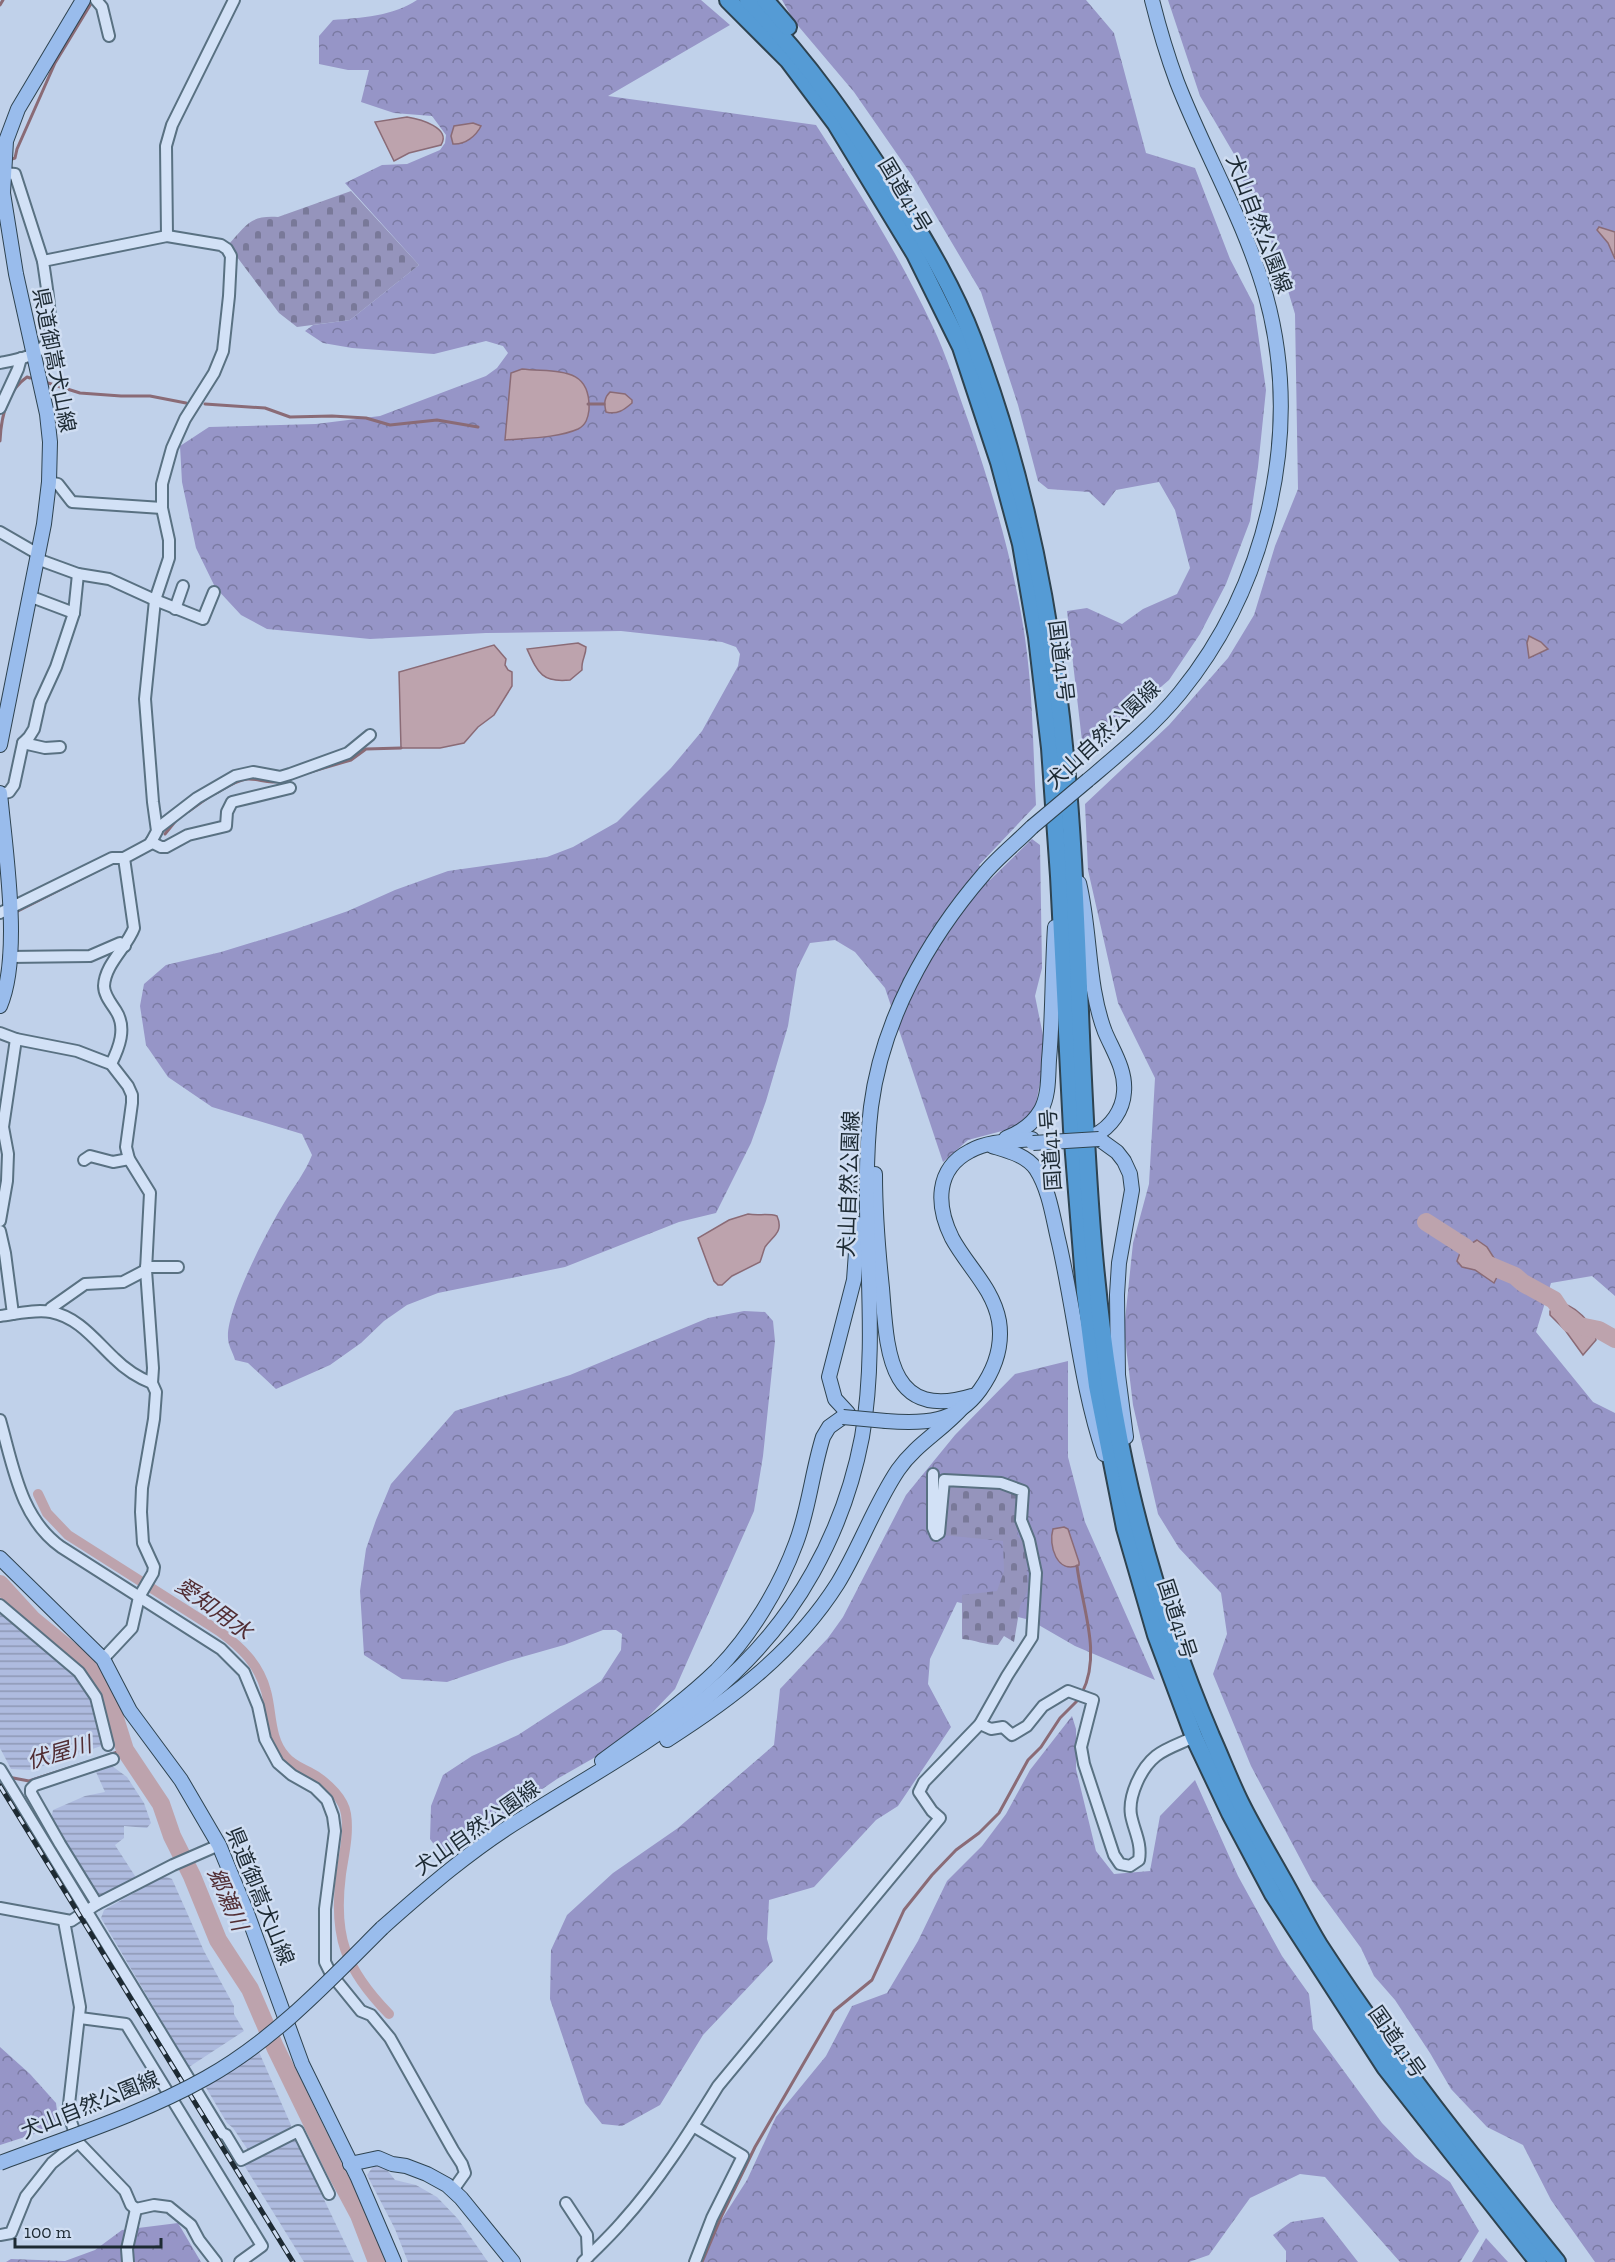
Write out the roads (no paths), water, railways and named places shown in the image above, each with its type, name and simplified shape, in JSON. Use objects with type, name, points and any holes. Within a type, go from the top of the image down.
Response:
[{"type":"highway","points":[[718,0],[748,19]]},
{"type":"highway","name":"国道41号","points":[[728,0],[788,60],[836,124],[915,254],[961,347],[999,462],[1020,544],[1037,637],[1050,748],[1072,1129],[1085,1292],[1097,1386],[1122,1484],[1188,1680],[1239,1802],[1316,1940],[1388,2046],[1476,2162],[1557,2262]]},
{"type":"highway","name":"国道41号","points":[[748,0],[807,66],[856,130],[928,245],[967,325],[1012,456],[1034,544],[1050,633],[1065,759],[1073,858],[1091,1214],[1125,1528],[1156,1635],[1194,1737],[1230,1813],[1273,1894],[1385,2067],[1538,2262]]},
{"type":"highway","points":[[765,0],[828,78],[856,130]]},
{"type":"main road","name":"県道御嵩犬山線","points":[[0,745],[50,482],[47,414],[27,356],[3,193],[6,141],[18,109],[83,0]]},
{"type":"main road","name":"犬山自然公園線","points":[[0,2163],[151,2105],[207,2078],[268,2036],[382,1928],[438,1879],[485,1843],[681,1720],[717,1691],[759,1648],[788,1612],[812,1574],[831,1536],[845,1500],[862,1436],[868,1381],[866,1179],[871,1106],[886,1043],[907,989],[940,931],[984,873],[1032,827],[1119,754],[1180,693],[1222,631],[1240,595],[1257,552],[1276,478],[1281,398],[1276,341],[1266,296],[1249,245],[1178,83],[1152,0]]},
{"type":"main road","points":[[0,794],[9,957],[8,973],[0,1006]]},
{"type":"main road","points":[[1073,858],[1086,911],[1097,1005],[1124,1079],[1122,1108],[1097,1137]]},
{"type":"main road","points":[[555,1799],[595,1784],[701,1718],[751,1681],[779,1656],[801,1632],[837,1584],[898,1470],[912,1452],[953,1418],[977,1394],[996,1365],[1001,1337],[999,1319],[988,1291],[952,1239],[943,1216],[940,1198],[943,1179],[954,1161],[971,1150],[1022,1131],[1032,1124],[1042,1108],[1047,1093],[1059,876]]},
{"type":"main road","points":[[871,1106],[875,1143],[880,1267],[889,1355],[894,1370],[902,1383],[912,1393],[923,1399],[945,1403],[977,1394]]},
{"type":"main road","points":[[846,1415],[835,1399],[829,1377],[857,1263],[858,1175],[871,1106]]},
{"type":"main road","points":[[987,1145],[1097,1137],[1117,1152],[1130,1174],[1132,1190],[1119,1263],[1117,1321],[1118,1375],[1124,1414],[1122,1484]]},
{"type":"main road","points":[[987,1145],[1008,1150],[1022,1157],[1034,1167],[1042,1181],[1050,1204],[1064,1265],[1095,1427],[1122,1484]]},
{"type":"main road","points":[[577,1785],[602,1761],[679,1703],[717,1670],[762,1612],[796,1544],[807,1511],[822,1437],[829,1427],[846,1415],[924,1423],[940,1420],[963,1407]]},
{"type":"main road","name":"県道御嵩犬山線","points":[[2,1567],[103,1659],[130,1711],[181,1780],[219,1845],[247,1913],[302,2064],[394,2262]]},
{"type":"main road","points":[[350,2164],[378,2158],[427,2174],[453,2190],[513,2262]]},
{"type":"street","points":[[96,0],[102,7],[109,36]]},
{"type":"street","points":[[167,236],[166,146],[172,125],[234,0]]},
{"type":"street","points":[[0,363],[27,356],[48,342],[50,329],[43,261],[15,174],[4,173]]},
{"type":"street","points":[[43,261],[167,236],[221,245],[231,256],[223,351],[214,373],[185,419],[172,448],[162,484],[162,508],[169,540],[170,558],[155,600],[145,699],[153,802],[158,828]]},
{"type":"street","points":[[0,408],[18,369],[27,356]]},
{"type":"street","points":[[50,482],[57,484],[72,502],[162,508]]},
{"type":"street","points":[[0,532],[37,556],[78,574],[109,579],[203,619],[214,592]]},
{"type":"street","points":[[0,794],[9,792],[14,785],[23,743],[34,729],[40,702],[56,667],[74,613],[78,574]]},
{"type":"street","points":[[175,609],[183,586]]},
{"type":"street","points":[[29,596],[74,613]]},
{"type":"street","points":[[5,910],[112,858],[124,858],[151,842],[158,828],[197,798],[235,776],[252,772],[280,777],[290,774],[348,753],[370,735]]},
{"type":"street","points":[[23,743],[45,748],[60,747]]},
{"type":"street","points":[[151,842],[161,848],[166,847],[188,835],[226,826],[227,812],[231,802],[290,788]]},
{"type":"street","points":[[111,1064],[121,1037],[122,1027],[121,1019],[107,996],[104,986],[107,972],[134,928],[124,858]]},
{"type":"street","points":[[9,957],[90,956],[120,943],[125,946]]},
{"type":"street","points":[[0,1033],[16,1039],[77,1051],[111,1064],[132,1095],[126,1147],[129,1159],[150,1192],[146,1268],[152,1383],[156,1392],[154,1419],[142,1488],[141,1512],[143,1543],[154,1567],[139,1597],[132,1628],[103,1659]]},
{"type":"street","points":[[0,1221],[7,1181],[8,1154],[3,1127],[16,1039]]},
{"type":"street","points":[[84,1160],[90,1156],[113,1162],[129,1159]]},
{"type":"street","points":[[0,1231],[13,1314]]},
{"type":"street","points":[[50,1311],[85,1284],[123,1282],[146,1268],[178,1267]]},
{"type":"street","points":[[0,1316],[50,1311],[84,1329],[96,1338],[115,1359],[144,1380],[152,1383]]},
{"type":"street","points":[[0,1420],[24,1500],[35,1521],[52,1541],[221,1649],[233,1659],[244,1672],[253,1691],[265,1739],[278,1763],[292,1775],[315,1788],[327,1800],[333,1816],[335,1831],[326,1909],[325,1962],[331,1974],[361,2011],[371,2015],[390,2038],[462,2164],[465,2173],[453,2190]]},
{"type":"street","points":[[586,2260],[639,2202],[693,2126],[718,2086],[940,1818],[927,1805],[919,1792],[924,1782],[980,1724],[1006,1676],[1032,1637],[1036,1573],[1029,1539],[1021,1520],[1023,1491],[1001,1483],[944,1480],[939,1533],[936,1535],[933,1528],[933,1474]]},
{"type":"street","points":[[0,1605],[79,1672],[96,1697],[108,1745]]},
{"type":"street","points":[[980,1724],[991,1728],[1003,1727],[1012,1735],[1027,1726],[1043,1706],[1068,1691],[1093,1700],[1081,1747],[1084,1764],[1114,1855],[1120,1864],[1130,1866],[1139,1860],[1141,1851],[1131,1806],[1132,1794],[1145,1768],[1155,1756],[1194,1737]]},
{"type":"street","points":[[97,1904],[60,1844],[31,1793],[31,1789],[35,1785],[113,1759]]},
{"type":"street","points":[[1,1770],[222,2133],[226,2135],[241,2160],[298,2131],[329,2194]]},
{"type":"street","points":[[0,1908],[64,1921],[77,1919],[97,1904],[173,1864],[219,1845]]},
{"type":"street","points":[[64,1921],[80,2007],[68,2113],[78,2142],[125,2191],[131,2205],[136,2209]]},
{"type":"street","points":[[80,2018],[126,2024],[262,2246],[240,2262]]},
{"type":"street","points":[[693,2126],[742,2156],[712,2218],[695,2262]]},
{"type":"street","points":[[0,2235],[11,2233],[26,2196],[52,2163],[78,2142]]},
{"type":"street","points":[[566,2203],[587,2235],[586,2260]]},
{"type":"street","points":[[136,2209],[154,2205],[169,2207],[191,2224],[199,2240],[216,2262]]},
{"type":"street","points":[[128,2262],[127,2249],[136,2209]]},
{"type":"waterway","points":[[0,5],[3,0]]},
{"type":"waterway","points":[[12,159],[15,158],[55,63],[92,2]]},
{"type":"waterway","points":[[0,441],[4,414],[10,397],[20,383],[27,377],[30,378]]},
{"type":"waterway","points":[[48,383],[80,393],[150,396],[186,403]]},
{"type":"waterway","points":[[205,404],[265,408],[290,417],[366,418],[390,425],[437,420],[478,427]]},
{"type":"waterway","points":[[588,404],[604,404]]},
{"type":"waterway","points":[[310,772],[351,760],[366,749],[401,748]]},
{"type":"waterway","points":[[216,793],[243,780],[280,781]]},
{"type":"waterway","points":[[189,811],[210,796]]},
{"type":"waterway","points":[[165,834],[178,818]]},
{"type":"waterway","points":[[18,911],[105,867]]},
{"type":"waterway","points":[[1426,1222],[1465,1247],[1477,1260],[1515,1276],[1554,1300],[1570,1324],[1599,1330],[1615,1339]]},
{"type":"waterway","name":"愛知用水","points":[[38,1494],[47,1513],[68,1535],[219,1631],[235,1643],[254,1664],[263,1681],[274,1733],[280,1749],[292,1762],[316,1776],[335,1792],[345,1808],[347,1836],[339,1896],[341,1934],[352,1966],[374,1998],[389,2014]]},
{"type":"waterway","points":[[1077,1566],[1091,1646],[1088,1678],[1082,1693]]},
{"type":"waterway","name":"郷瀬川","points":[[0,1584],[33,1620],[84,1662],[107,1693],[125,1750],[161,1804],[172,1836],[192,1876],[218,1940],[250,1989],[275,2047],[359,2215],[377,2262]]},
{"type":"waterway","points":[[702,2262],[755,2147],[834,2011],[872,1980],[904,1910],[956,1850],[979,1833],[999,1813],[1028,1760],[1041,1747],[1060,1718],[1079,1699]]},
{"type":"waterway","name":"伏屋川","points":[[111,1754],[125,1750]]},
{"type":"waterway","name":"伏屋川","points":[[8,1777],[29,1781],[88,1762]]},
{"type":"railway","points":[[0,1786],[293,2262]]}]
